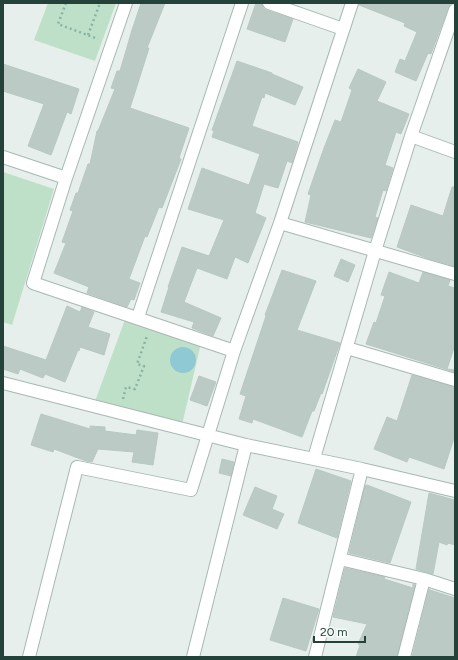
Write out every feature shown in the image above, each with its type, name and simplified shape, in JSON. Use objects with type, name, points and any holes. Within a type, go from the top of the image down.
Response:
[{"type":"street","points":[[126,3],[66,178],[33,283],[138,317],[234,351]]},
{"type":"street","points":[[138,317],[242,3]]},
{"type":"street","points":[[269,3],[343,29]]},
{"type":"street","points":[[29,657],[77,467],[191,490],[234,351],[280,223],[352,3]]},
{"type":"street","points":[[314,458],[375,251],[411,136],[450,41],[455,10]]},
{"type":"street","points":[[411,136],[455,152]]},
{"type":"street","points":[[3,157],[66,178]]},
{"type":"street","points":[[280,223],[455,274]]},
{"type":"street","points":[[347,348],[455,380]]},
{"type":"street","points":[[3,383],[208,436],[314,458],[455,491]]},
{"type":"street","points":[[193,657],[246,445]]},
{"type":"street","points":[[315,657],[362,469]]},
{"type":"street","points":[[340,559],[424,579],[455,589]]},
{"type":"street","points":[[404,657],[424,579]]},
{"type":"path","points":[[66,3],[58,24],[88,35],[100,3]]},
{"type":"path","points":[[119,413],[126,387],[135,389],[144,366],[137,364],[152,322]]},
{"type":"green space","points":[[48,3],[116,3],[95,61],[34,40]]},
{"type":"green space","points":[[3,172],[54,189],[12,325],[3,322]]},
{"type":"green space","points":[[126,317],[201,343],[182,425],[94,404]]},
{"type":"water","points":[[183,347],[192,351],[196,360],[192,369],[183,373],[174,369],[170,360],[174,351]]},
{"type":"building","points":[[141,3],[165,3],[147,48],[149,48],[130,108],[189,128],[179,158],[181,159],[162,208],[159,207],[147,237],[145,236],[129,279],[140,283],[134,300],[131,299],[127,307],[87,293],[89,287],[54,273],[66,243],[62,242],[73,211],[70,210],[76,193],[78,193],[88,164],[90,164],[97,131],[115,89],[111,88],[117,71],[120,71]]},
{"type":"building","points":[[256,3],[262,3],[263,8],[266,10],[293,19],[285,42],[247,29]]},
{"type":"building","points":[[359,3],[451,3],[431,54],[428,53],[416,81],[395,72],[400,59],[405,61],[417,32],[404,26],[405,23],[359,5]]},
{"type":"building","points":[[237,61],[272,73],[303,87],[295,105],[265,93],[264,98],[262,97],[252,126],[298,142],[292,163],[287,161],[278,188],[264,184],[255,213],[266,218],[248,263],[235,257],[227,279],[197,268],[184,302],[221,318],[213,336],[192,328],[194,322],[161,312],[182,247],[209,256],[224,220],[188,209],[202,168],[249,185],[260,154],[212,137],[214,131],[212,130]]},
{"type":"building","points":[[3,64],[79,89],[71,114],[67,112],[51,155],[28,146],[44,104],[3,91]]},
{"type":"building","points":[[358,69],[386,82],[377,101],[409,114],[401,134],[396,132],[385,165],[393,168],[386,191],[383,190],[375,217],[378,218],[371,238],[305,222],[311,195],[308,194],[335,120],[341,122],[352,90],[349,88]]},
{"type":"building","points":[[452,187],[455,187],[454,266],[397,247],[411,205],[443,216]]},
{"type":"building","points":[[341,259],[355,265],[348,282],[334,276]]},
{"type":"building","points":[[282,270],[316,281],[297,330],[340,343],[322,394],[321,393],[314,411],[312,411],[302,437],[253,419],[252,423],[239,419],[246,396],[240,394],[266,316],[265,315]]},
{"type":"building","points":[[389,272],[419,283],[423,272],[450,280],[448,286],[455,288],[455,345],[447,369],[455,370],[455,372],[366,344],[374,322],[376,323],[385,296],[381,295]]},
{"type":"building","points":[[67,306],[80,312],[82,307],[94,312],[88,327],[110,334],[104,355],[80,347],[65,382],[45,374],[43,378],[20,369],[18,374],[3,369],[3,346],[46,360]]},
{"type":"building","points":[[412,375],[455,387],[455,435],[444,469],[409,457],[407,462],[374,449],[387,417],[397,421]]},
{"type":"building","points":[[199,376],[216,382],[207,406],[190,400]]},
{"type":"building","points":[[41,414],[90,429],[90,426],[105,427],[105,431],[136,435],[137,430],[158,433],[153,465],[132,462],[134,452],[98,449],[92,462],[54,449],[53,452],[31,445]]},
{"type":"building","points":[[222,459],[234,462],[231,476],[219,473]]},
{"type":"building","points":[[316,469],[351,481],[337,538],[298,523]]},
{"type":"building","points":[[367,485],[411,502],[390,563],[349,553],[365,486]]},
{"type":"building","points":[[255,487],[277,496],[272,509],[284,514],[277,529],[243,515]]},
{"type":"building","points":[[429,493],[455,500],[455,545],[448,543],[447,545],[439,542],[433,574],[416,569]]},
{"type":"building","points":[[345,568],[385,577],[384,579],[413,588],[413,584],[415,585],[397,657],[356,657],[360,645],[358,644],[367,624],[333,617]]},
{"type":"building","points":[[429,589],[455,598],[455,657],[412,657]]},
{"type":"building","points":[[283,598],[319,609],[306,651],[270,640]]}]
